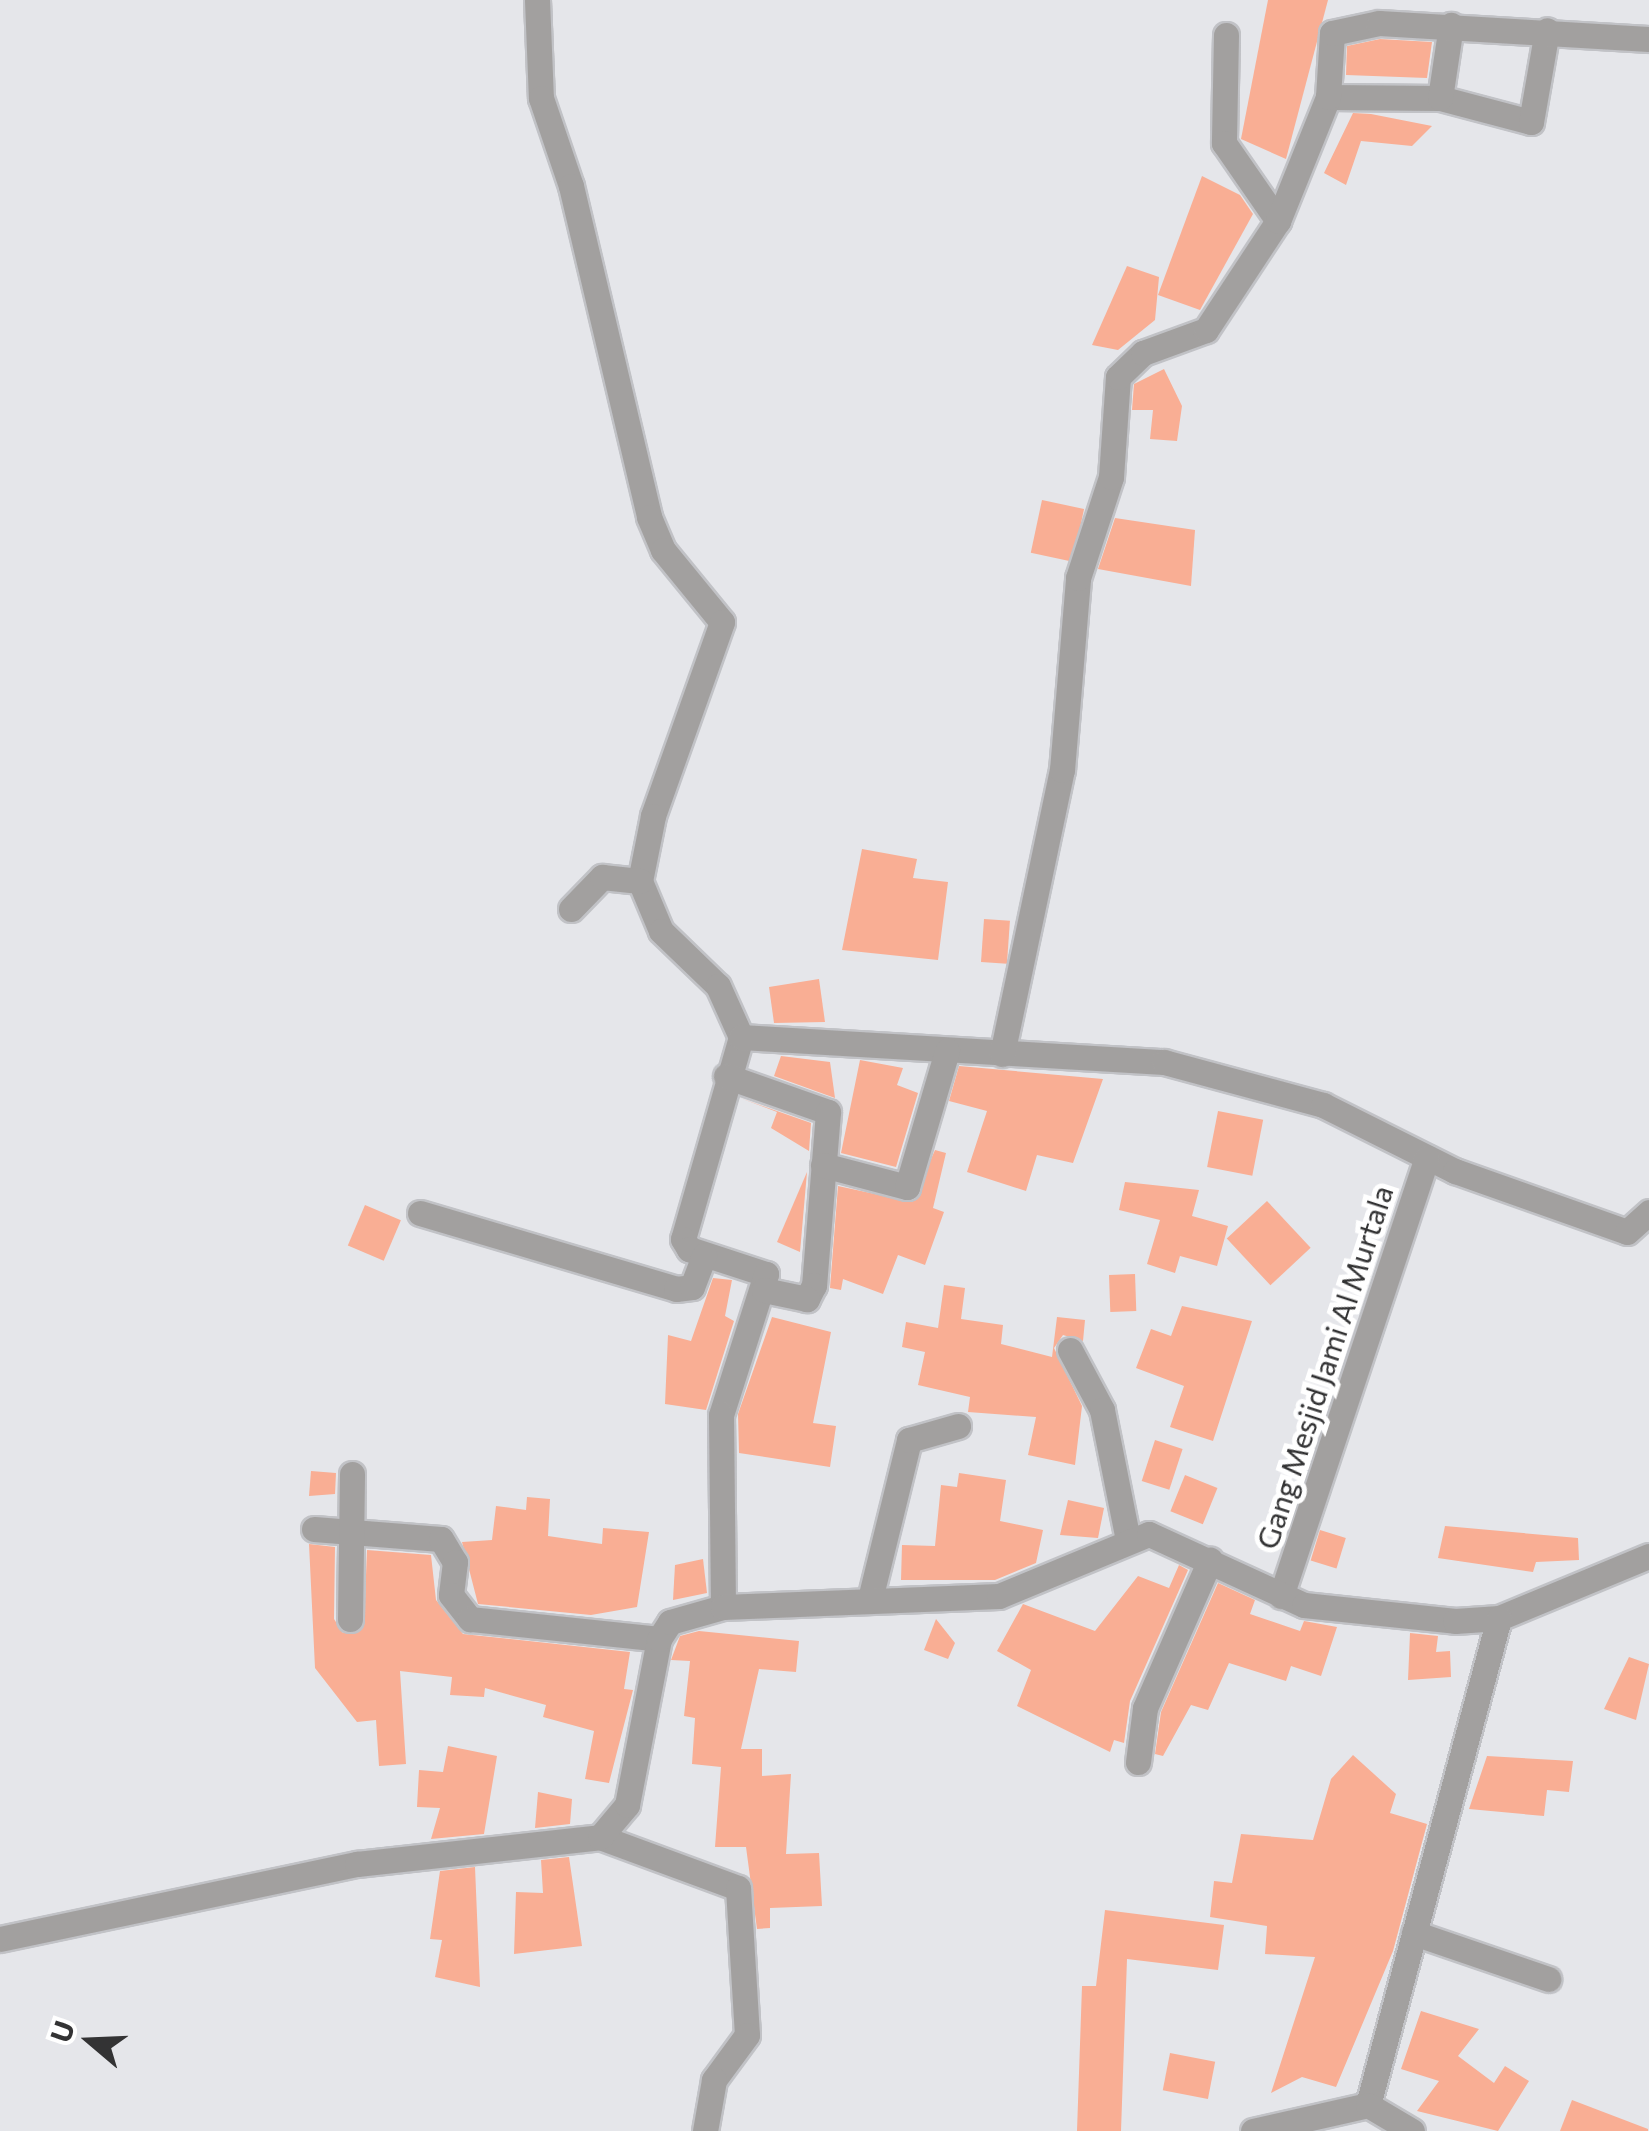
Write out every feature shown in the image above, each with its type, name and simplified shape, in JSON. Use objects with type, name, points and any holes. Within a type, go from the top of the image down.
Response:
[{"type":"street","points":[[536,0],[541,98],[572,186],[580,252],[649,517],[663,550],[722,622],[653,816],[640,881],[660,932],[718,986],[741,1037],[683,1226],[685,1245],[704,1255],[758,1266],[764,1290],[721,1415],[723,1607]]},
{"type":"street","points":[[1440,98],[1451,25]]},
{"type":"street","points":[[1002,1054],[1062,770],[1075,597],[1111,478],[1118,376],[1143,353],[1206,330],[1278,221],[1328,97],[1338,29],[1451,25],[1649,39]]},
{"type":"street","points":[[1328,97],[1440,98],[1531,122],[1547,30]]},
{"type":"street","points":[[1226,34],[1224,144],[1278,221]]},
{"type":"street","points":[[572,909],[602,877],[640,881]]},
{"type":"street","points":[[741,1037],[1164,1062],[1241,1077],[1428,1158],[1627,1232],[1649,1212]]},
{"type":"street","points":[[824,1165],[907,1187],[947,1052]]},
{"type":"street","points":[[726,1076],[828,1112],[814,1284],[807,1299],[764,1290]]},
{"type":"street","name":"Gang Mesjid Jami Al Murtala","points":[[1282,1596],[1428,1158]]},
{"type":"street","points":[[420,1212],[676,1290],[692,1287],[704,1255]]},
{"type":"street","points":[[1070,1350],[1102,1410],[1128,1540]]},
{"type":"street","points":[[870,1599],[909,1440],[958,1426]]},
{"type":"street","points":[[350,1618],[356,1530],[352,1474]]},
{"type":"street","points":[[314,1529],[441,1539],[455,1562],[451,1595],[470,1620],[659,1639]]},
{"type":"street","points":[[600,1837],[627,1805],[659,1639],[670,1622],[723,1607],[1034,1588],[1128,1540],[1159,1536],[1282,1596],[1329,1612],[1499,1618],[1649,1556]]},
{"type":"street","points":[[1138,1762],[1146,1708],[1210,1560]]},
{"type":"street","points":[[1368,2105],[1499,1618]]},
{"type":"street","points":[[0,1938],[357,1864],[600,1837],[736,1885],[747,2023],[742,2049],[714,2080],[704,2131]]},
{"type":"street","points":[[1414,1933],[1548,1979]]},
{"type":"street","points":[[1253,2131],[1368,2105],[1412,2131]]},
{"type":"building","points":[[1268,0],[1328,0],[1286,159],[1241,139]]},
{"type":"building","points":[[1380,39],[1432,42],[1427,78],[1346,75],[1347,46]]},
{"type":"building","points":[[1353,113],[1432,126],[1412,146],[1361,141],[1346,185],[1324,173]]},
{"type":"building","points":[[1202,176],[1240,195],[1253,214],[1200,310],[1158,295]]},
{"type":"building","points":[[1127,266],[1159,277],[1155,320],[1118,350],[1092,345]]},
{"type":"building","points":[[1164,369],[1182,406],[1177,441],[1150,439],[1153,410],[1132,410],[1134,384]]},
{"type":"building","points":[[1042,500],[1084,509],[1073,562],[1031,553]]},
{"type":"building","points":[[1115,518],[1195,530],[1191,586],[1098,569]]},
{"type":"building","points":[[862,849],[917,859],[913,878],[948,882],[938,960],[842,950]]},
{"type":"building","points":[[984,919],[1010,921],[1007,964],[981,962]]},
{"type":"building","points":[[819,979],[825,1022],[774,1023],[769,987]]},
{"type":"building","points":[[781,1056],[830,1062],[835,1098],[774,1076]]},
{"type":"building","points":[[860,1060],[903,1068],[897,1085],[918,1093],[896,1167],[841,1153]]},
{"type":"building","points":[[959,1066],[1103,1079],[1073,1163],[1037,1155],[1026,1191],[967,1172],[987,1111],[949,1101]]},
{"type":"building","points":[[740,1098],[811,1123],[809,1151],[771,1128],[777,1112]]},
{"type":"building","points":[[1218,1111],[1263,1120],[1252,1176],[1207,1167]]},
{"type":"building","points":[[935,1150],[946,1153],[933,1208],[944,1212],[925,1265],[898,1255],[883,1294],[843,1279],[841,1290],[830,1288],[838,1186],[912,1202]]},
{"type":"building","points":[[807,1172],[800,1252],[777,1242]]},
{"type":"building","points":[[1125,1182],[1199,1190],[1192,1216],[1228,1226],[1217,1266],[1180,1256],[1175,1273],[1147,1264],[1160,1220],[1119,1210]]},
{"type":"building","points":[[1267,1201],[1311,1248],[1270,1285],[1227,1239]]},
{"type":"building","points":[[365,1205],[401,1220],[384,1261],[348,1246]]},
{"type":"building","points":[[1135,1274],[1136,1311],[1110,1312],[1109,1275]]},
{"type":"building","points":[[713,1278],[732,1280],[725,1316],[734,1321],[706,1410],[665,1404],[668,1335],[691,1341]]},
{"type":"building","points":[[944,1285],[965,1288],[961,1319],[1003,1325],[1001,1344],[1052,1357],[1057,1317],[1085,1320],[1083,1341],[1063,1335],[1054,1348],[1082,1406],[1075,1465],[1028,1455],[1036,1417],[968,1412],[970,1397],[918,1385],[925,1352],[902,1347],[906,1322],[938,1328]]},
{"type":"building","points":[[1182,1306],[1252,1321],[1213,1441],[1170,1427],[1184,1386],[1136,1368],[1151,1329],[1171,1336]]},
{"type":"building","points":[[772,1317],[831,1332],[813,1423],[836,1426],[830,1467],[739,1453],[738,1414]]},
{"type":"building","points":[[1155,1440],[1183,1449],[1169,1490],[1142,1481]]},
{"type":"building","points":[[311,1471],[336,1473],[335,1494],[309,1496]]},
{"type":"building","points":[[959,1473],[1006,1480],[1000,1521],[1043,1530],[1036,1563],[995,1580],[901,1580],[902,1545],[935,1546],[941,1485],[957,1487]]},
{"type":"building","points":[[1185,1475],[1217,1488],[1203,1524],[1170,1511]]},
{"type":"building","points":[[527,1497],[550,1499],[548,1536],[602,1544],[603,1528],[649,1532],[637,1607],[591,1615],[478,1604],[462,1542],[492,1540],[496,1506],[526,1510]]},
{"type":"building","points":[[1068,1500],[1104,1508],[1098,1538],[1060,1535]]},
{"type":"building","points":[[1445,1526],[1578,1538],[1579,1560],[1536,1562],[1533,1572],[1438,1558]]},
{"type":"building","points":[[1320,1530],[1346,1538],[1336,1568],[1311,1561]]},
{"type":"building","points":[[309,1544],[335,1547],[334,1619],[343,1633],[364,1626],[367,1550],[431,1555],[436,1600],[463,1634],[630,1652],[624,1689],[633,1690],[609,1783],[585,1779],[594,1731],[543,1717],[546,1705],[485,1688],[484,1697],[450,1695],[452,1677],[400,1671],[406,1764],[379,1766],[376,1720],[357,1722],[315,1668]]},
{"type":"building","points":[[703,1559],[707,1593],[673,1600],[675,1565]]},
{"type":"building","points":[[1179,1565],[1188,1570],[1130,1701],[1124,1743],[1114,1740],[1110,1752],[1017,1706],[1031,1670],[997,1651],[1023,1604],[1095,1631],[1138,1576],[1169,1588]]},
{"type":"building","points":[[1218,1583],[1255,1600],[1250,1614],[1300,1631],[1304,1621],[1337,1627],[1321,1676],[1291,1666],[1286,1681],[1229,1663],[1208,1710],[1191,1705],[1163,1756],[1155,1754],[1161,1712]]},
{"type":"building","points":[[936,1619],[955,1643],[948,1659],[924,1650]]},
{"type":"building","points":[[699,1631],[799,1641],[796,1672],[759,1669],[741,1749],[762,1749],[762,1776],[791,1774],[786,1854],[819,1853],[822,1906],[770,1908],[770,1928],[757,1929],[746,1847],[715,1847],[721,1767],[692,1764],[695,1718],[684,1716],[690,1661],[671,1660],[680,1636]]},
{"type":"building","points":[[1410,1633],[1438,1636],[1436,1652],[1450,1651],[1451,1677],[1408,1680]]},
{"type":"building","points":[[1629,1657],[1649,1664],[1636,1720],[1604,1709]]},
{"type":"building","points":[[448,1746],[497,1756],[484,1834],[431,1839],[440,1808],[417,1807],[419,1770],[443,1772]]},
{"type":"building","points":[[1353,1755],[1396,1794],[1390,1813],[1427,1824],[1393,1951],[1336,2087],[1302,2077],[1271,2093],[1315,1957],[1265,1954],[1267,1926],[1210,1917],[1214,1881],[1232,1883],[1241,1834],[1313,1840],[1331,1779]]},
{"type":"building","points":[[1487,1756],[1573,1761],[1569,1792],[1547,1790],[1544,1816],[1469,1809]]},
{"type":"building","points":[[538,1792],[572,1799],[570,1824],[535,1828]]},
{"type":"building","points":[[569,1857],[582,1946],[514,1954],[516,1892],[543,1893],[541,1860]]},
{"type":"building","points":[[475,1867],[480,1987],[435,1977],[442,1940],[430,1939],[440,1871]]},
{"type":"building","points":[[1105,1910],[1224,1925],[1218,1970],[1127,1959],[1121,2131],[1077,2131],[1082,1986],[1096,1986]]},
{"type":"building","points":[[1421,2011],[1479,2029],[1458,2056],[1494,2083],[1505,2066],[1529,2081],[1498,2131],[1417,2111],[1439,2081],[1401,2069]]},
{"type":"building","points":[[1170,2053],[1215,2062],[1208,2099],[1163,2090]]},
{"type":"building","points":[[1572,2100],[1648,2129],[1648,2131],[1560,2131]]}]
